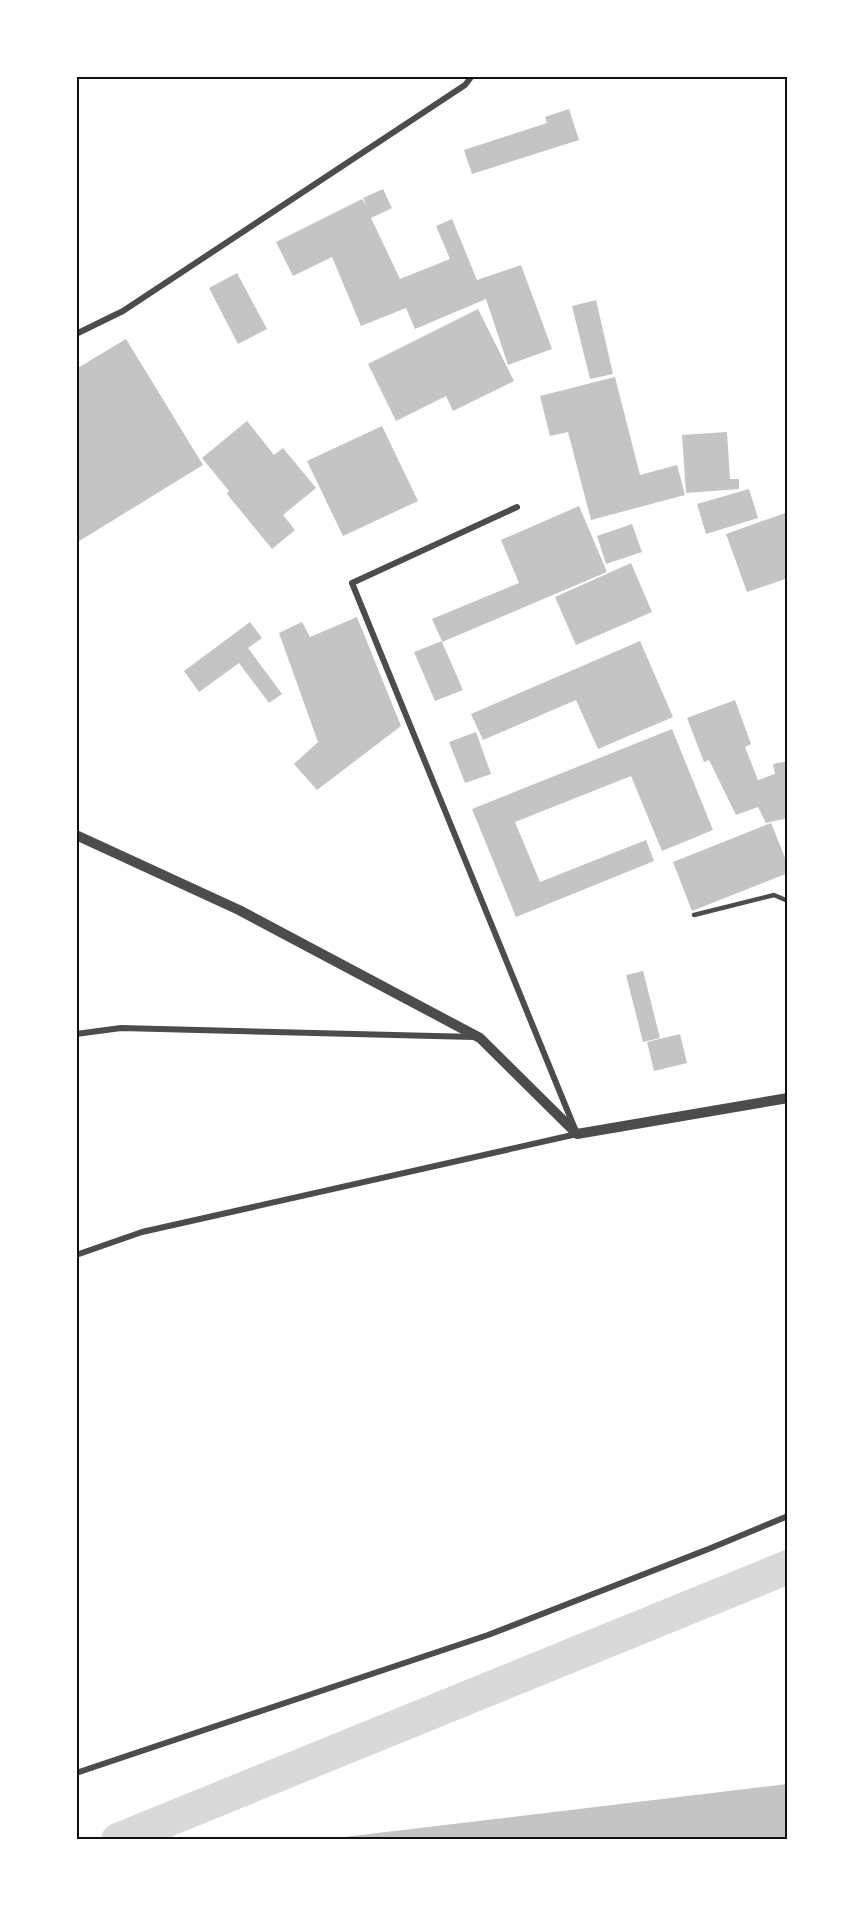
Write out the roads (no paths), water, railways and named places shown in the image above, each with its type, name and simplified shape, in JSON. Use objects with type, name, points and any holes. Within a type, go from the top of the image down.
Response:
[{"type":"street","points":[[76,334],[123,311],[465,85],[472,76]]},
{"type":"street","points":[[517,507],[352,583],[577,1134]]},
{"type":"street","points":[[76,835],[239,910],[480,1038],[577,1134]]},
{"type":"street","points":[[76,1034],[121,1028],[480,1038]]},
{"type":"street","points":[[76,1255],[142,1232],[577,1134],[788,1098]]},
{"type":"street","points":[[76,1773],[488,1635],[788,1516]]},
{"type":"lane","points":[[694,915],[774,895],[788,901]]},
{"type":"waterway","points":[[118,1840],[788,1567]]}]
